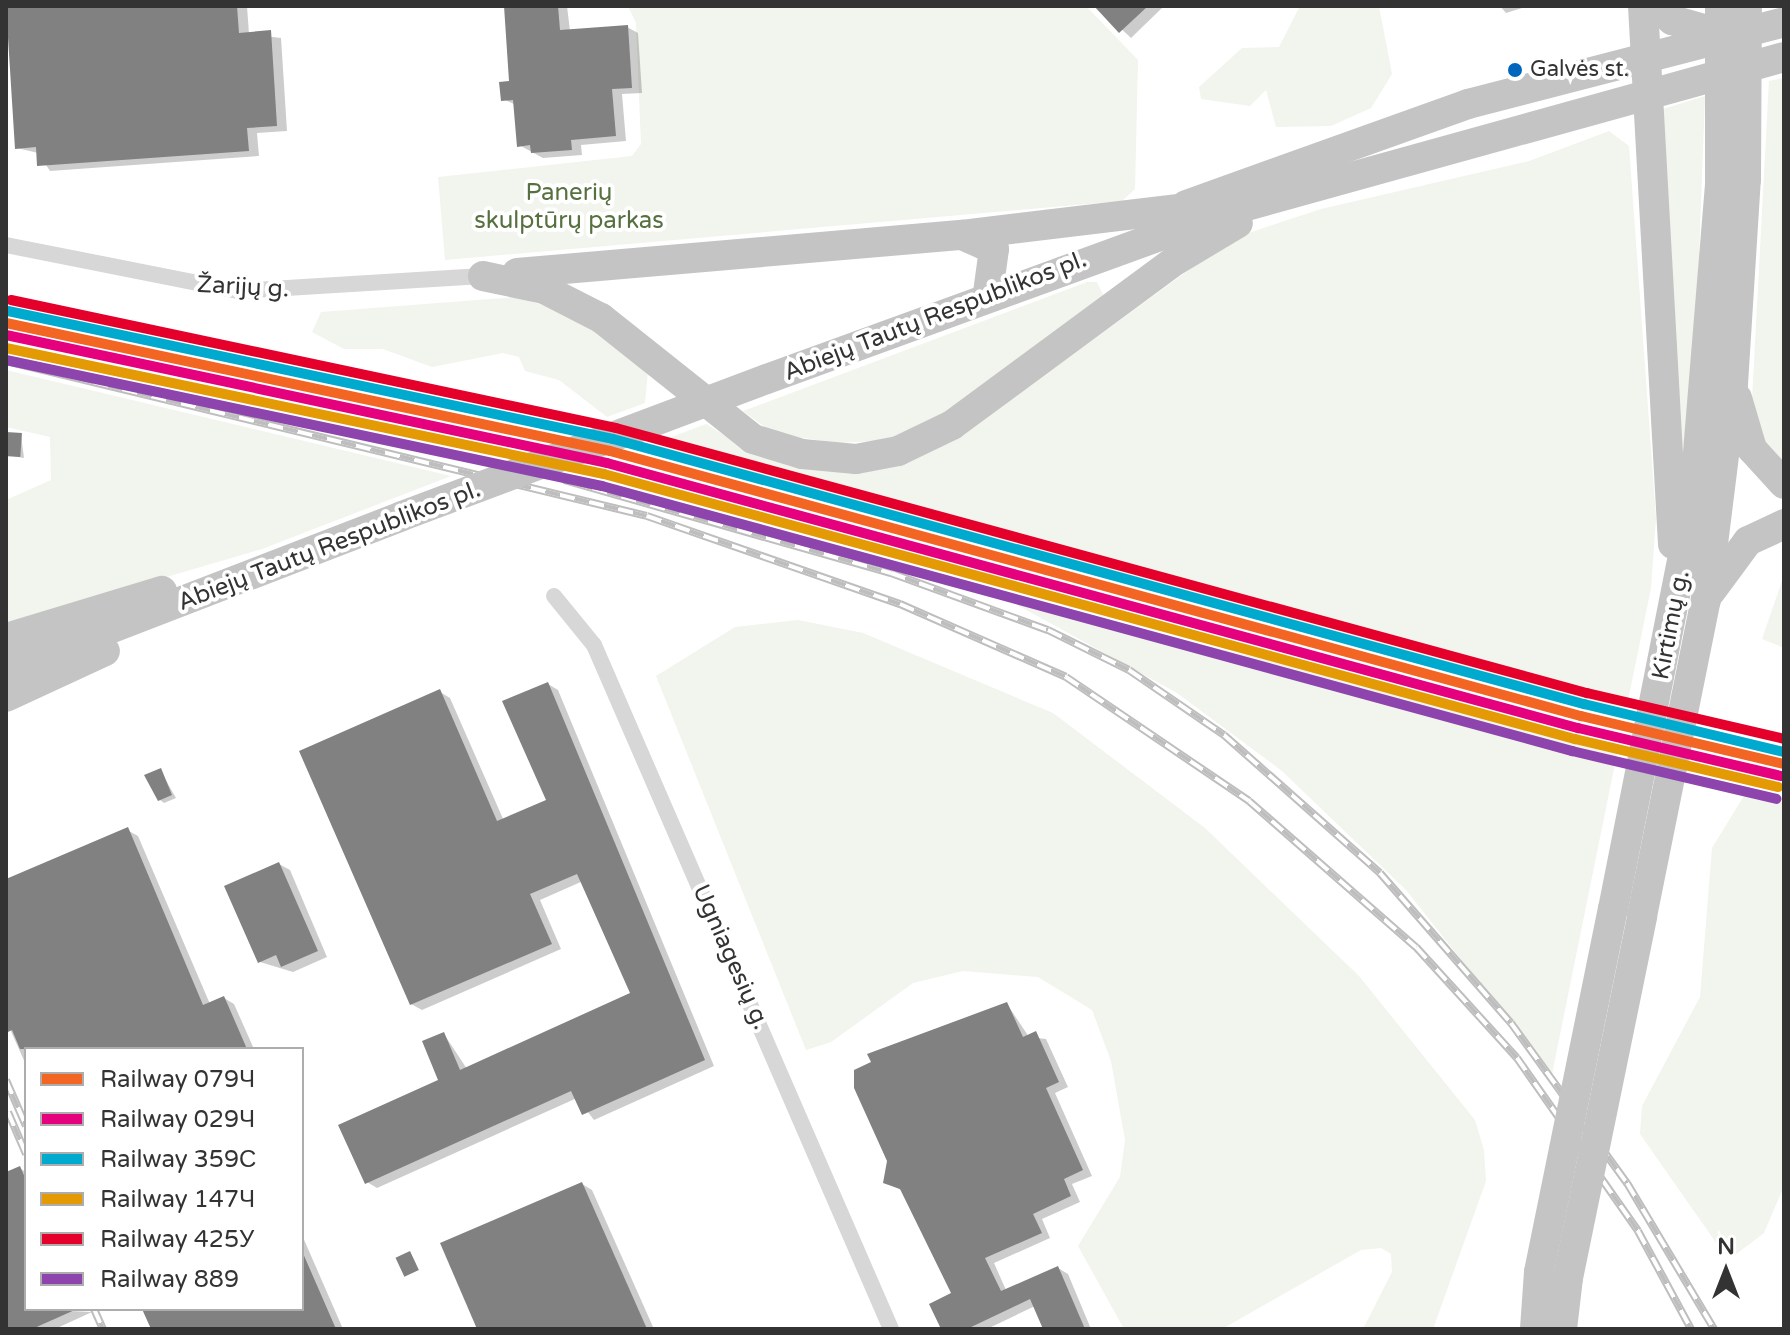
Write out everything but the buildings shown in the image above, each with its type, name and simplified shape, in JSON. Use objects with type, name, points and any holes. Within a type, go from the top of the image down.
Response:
[{"type":"highway","points":[[1643,6],[1644,96],[1692,597]]},
{"type":"highway","points":[[1657,6],[1693,29],[1731,35]]},
{"type":"highway","name":"Kirtimų g.","points":[[1535,1329],[1692,597],[1733,384],[1733,181],[1720,6]]},
{"type":"highway","name":"Kirtimų g.","points":[[1692,597],[1704,420],[1733,181],[1747,6]]},
{"type":"highway","name":"Abiejų Tautų Respublikos pl.","points":[[1102,254],[1176,209],[1412,122],[1643,57],[1784,22]]},
{"type":"highway","name":"Abiejų Tautų Respublikos pl.","points":[[6,669],[988,293],[1308,189],[1784,57]]},
{"type":"highway","points":[[483,276],[544,289],[601,318],[753,439],[829,458],[877,456],[952,425],[1193,248],[1308,189]]},
{"type":"highway","points":[[483,276],[962,235],[1176,209]]},
{"type":"highway","points":[[962,235],[994,249],[988,293]]},
{"type":"highway","points":[[601,318],[591,291],[611,266]]},
{"type":"highway","points":[[1733,384],[1752,449],[1784,484]]},
{"type":"highway","points":[[1692,597],[1748,541],[1784,524]]},
{"type":"highway","points":[[6,638],[167,590],[262,571]]},
{"type":"highway","points":[[6,697],[219,588]]},
{"type":"highway","points":[[1521,1329],[1548,1278]]},
{"type":"highway","name":"Kirtimų g.","points":[[1548,1278],[1562,1329]]},
{"type":"street","name":"Žarijų g.","points":[[6,245],[239,291],[483,276]]},
{"type":"street","name":"Ugniagesių g.","points":[[554,596],[594,645],[891,1329]]},
{"type":"green space","name":"Panerių skulptūrų parkas","points":[[628,6],[1086,6],[1138,60],[1135,189],[1122,201],[445,260],[438,177],[632,156],[641,144],[636,23]]},
{"type":"green space","points":[[1300,6],[1379,6],[1392,74],[1371,108],[1331,126],[1276,127],[1266,90],[1250,106],[1201,99],[1199,87],[1242,48],[1279,47]]},
{"type":"green space","points":[[1784,78],[1784,472],[1769,456],[1752,400],[1769,81]]},
{"type":"green space","points":[[1705,96],[1696,334],[1681,470],[1660,110]]},
{"type":"green space","points":[[1609,131],[1629,146],[1656,518],[1651,588],[1624,720],[637,450],[706,424],[748,450],[905,463],[958,438],[1233,238],[1321,209],[1529,161]]},
{"type":"green space","points":[[1087,282],[1097,282],[1104,297],[940,423],[878,441],[835,443],[773,433],[743,411]]},
{"type":"green space","points":[[517,297],[584,318],[648,371],[645,403],[607,417],[559,380],[525,371],[519,357],[503,353],[432,367],[383,349],[344,349],[312,332],[321,312]]},
{"type":"green space","points":[[6,370],[451,476],[262,549],[6,624],[6,500],[51,480],[50,437],[6,427]]},
{"type":"green space","points":[[1784,575],[1784,648],[1762,639]]},
{"type":"green space","points":[[1003,597],[1619,744],[1552,1074],[1406,890],[1282,771],[1177,693]]},
{"type":"green space","points":[[798,620],[863,633],[1053,713],[1205,828],[1359,976],[1475,1120],[1484,1150],[1486,1181],[1433,1329],[1363,1329],[1392,1272],[1391,1254],[1381,1248],[1361,1250],[1222,1329],[1124,1329],[1078,1246],[1120,1177],[1125,1140],[1111,1061],[1092,1010],[1038,977],[963,971],[913,983],[831,1042],[806,1050],[656,676],[735,627]]},
{"type":"green space","points":[[1745,794],[1784,803],[1784,1186],[1764,1233],[1735,1255],[1724,1254],[1640,1134],[1642,1106],[1700,997],[1712,848]]},
{"type":"railway","points":[[6,361],[647,516],[900,604],[1066,677],[1249,801],[1416,947],[1517,1058],[1638,1231],[1691,1329]]},
{"type":"railway","points":[[564,480],[891,573],[1048,630],[1129,670],[1224,735],[1380,873],[1511,1023],[1627,1183],[1714,1329]]},
{"type":"railway","points":[[6,1080],[24,1121]]},
{"type":"railway","points":[[8,1112],[24,1149]]},
{"type":"railway","points":[[95,1311],[103,1329]]},
{"type":"rail line","name":"425У","points":[[11,300],[616,428],[1587,693],[1784,739]]},
{"type":"rail line","name":"359С","points":[[8,311],[613,439],[1584,704],[1784,752]]},
{"type":"rail line","name":"079Ч","points":[[6,323],[610,451],[1581,716],[1784,764]]},
{"type":"rail line","name":"029Ч","points":[[6,335],[607,463],[1578,728],[1781,776]]},
{"type":"rail line","name":"147Ч","points":[[6,348],[604,474],[1575,739],[1778,787]]},
{"type":"rail line","name":"889","points":[[6,360],[602,486],[1572,751],[1776,799]]},
{"type":"place","name":"Galvės st.","points":[[1515,70]]}]
